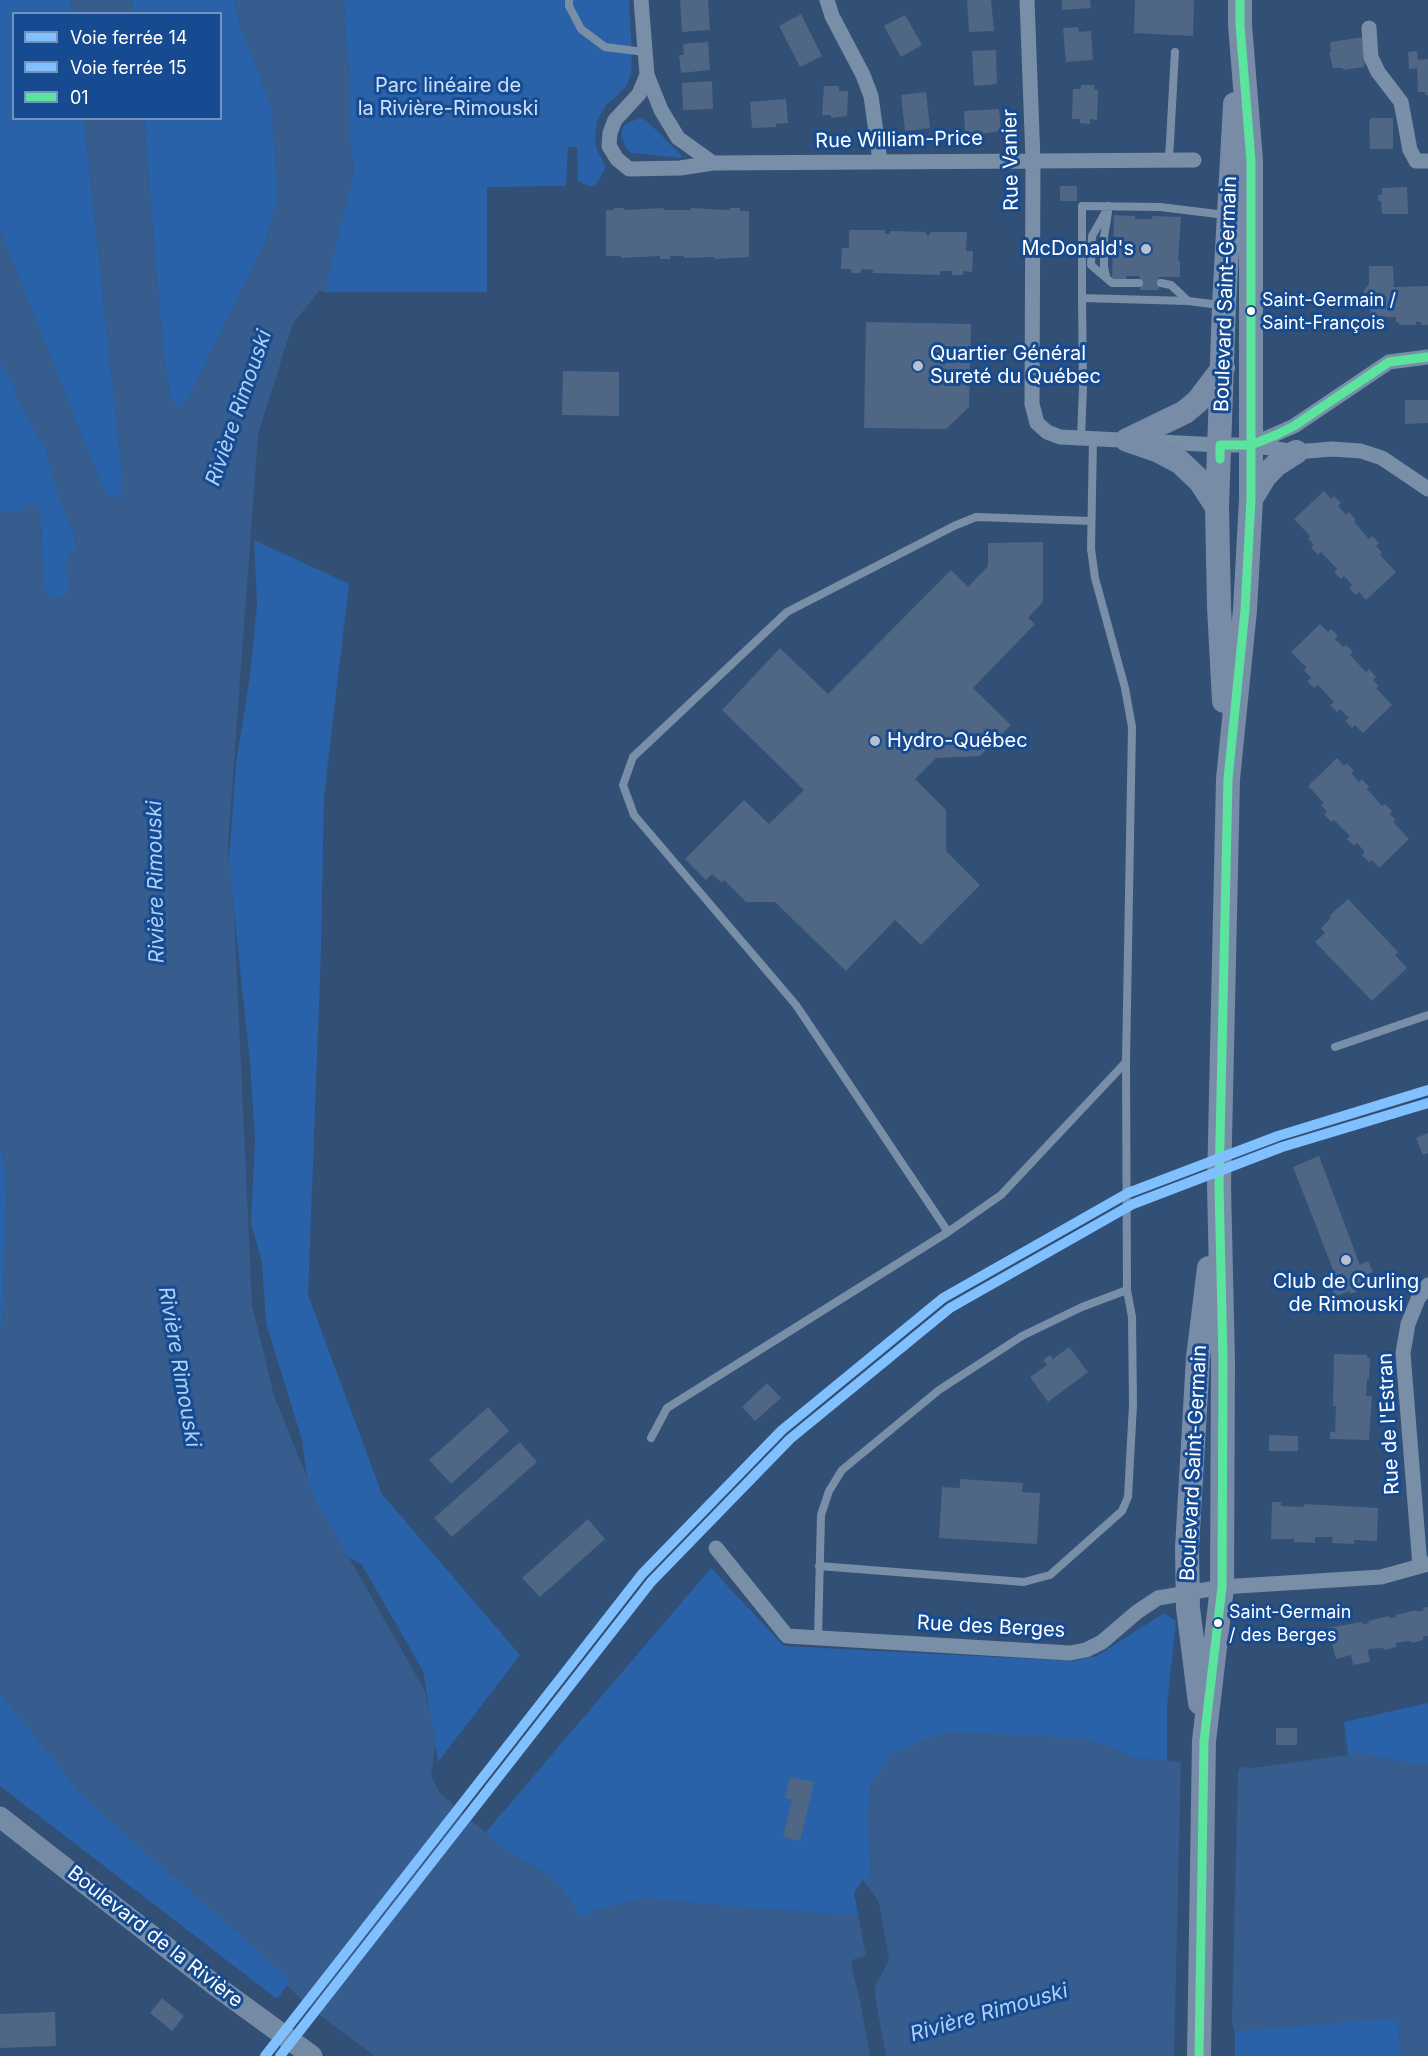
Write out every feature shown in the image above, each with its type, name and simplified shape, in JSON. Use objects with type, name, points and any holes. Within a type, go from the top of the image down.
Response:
[{"type":"main road","name":"Boulevard Saint-Germain","points":[[1228,779],[1245,610],[1251,499],[1251,445],[1240,226],[1240,0]]},
{"type":"main road","name":"Boulevard Saint-Germain","points":[[1199,2056],[1204,1741],[1222,1587],[1223,1361],[1219,1185],[1228,779],[1219,607],[1217,507],[1224,305],[1251,161],[1240,25]]},
{"type":"main road","points":[[1128,440],[1185,412],[1198,401],[1223,368]]},
{"type":"main road","points":[[1128,440],[1159,451],[1180,462],[1200,481],[1217,507]]},
{"type":"main road","points":[[1251,499],[1265,476],[1277,464],[1296,452]]},
{"type":"main road","name":"Boulevard Saint-Germain","points":[[1204,1741],[1187,1592],[1186,1548],[1198,1358],[1219,1185]]},
{"type":"main road","name":"Boulevard de la Rivière","points":[[0,1816],[216,1986],[312,2056]]},
{"type":"street","name":"Rue William-Price","points":[[641,0],[646,75],[661,110],[678,138],[712,163]]},
{"type":"street","points":[[827,0],[832,16],[863,75],[871,96],[880,161]]},
{"type":"street","name":"Rue Vanier","points":[[1027,0],[1034,160],[1032,404],[1037,423],[1047,432],[1060,437],[1251,445]]},
{"type":"street","points":[[1369,28],[1371,57],[1378,72],[1401,102],[1410,150],[1416,161],[1428,161]]},
{"type":"street","name":"Rue William-Price","points":[[646,75],[639,94],[615,120],[610,133],[609,146],[617,159],[630,169],[680,168],[712,163],[1194,160]]},
{"type":"street","points":[[1251,445],[1294,426],[1389,362],[1428,357]]},
{"type":"street","points":[[1251,445],[1296,452],[1332,449],[1361,451],[1383,458],[1428,489]]},
{"type":"street","name":"Rue de l'Estran","points":[[1424,1565],[1403,1353],[1408,1324],[1418,1299],[1428,1285]]},
{"type":"street","name":"Rue des Berges","points":[[716,1548],[787,1636],[1070,1653],[1086,1650],[1102,1642],[1137,1612],[1158,1598],[1222,1587],[1381,1577],[1424,1565]]},
{"type":"lane","points":[[569,0],[569,6],[581,29],[605,47],[645,52]]},
{"type":"lane","points":[[1169,159],[1175,52]]},
{"type":"lane","points":[[819,1566],[1024,1582],[1050,1575],[1122,1511],[1128,1497],[1133,1404],[1132,1317],[1127,1290],[1126,1062],[1132,727],[1125,688],[1095,578],[1091,549],[1083,376],[1082,206],[1160,207],[1240,226]]},
{"type":"lane","points":[[1109,206],[1092,236],[1091,265],[1112,283],[1139,283]]},
{"type":"lane","points":[[1106,276],[1104,237],[1109,206]]},
{"type":"lane","points":[[1161,283],[1171,285],[1188,301]]},
{"type":"lane","points":[[1082,298],[1188,301],[1224,305]]},
{"type":"lane","points":[[948,1232],[796,1005],[634,815],[623,785],[633,757],[787,612],[976,517],[1091,521]]},
{"type":"lane","points":[[1335,1047],[1428,1015]]},
{"type":"lane","points":[[651,1438],[667,1407],[948,1232],[1001,1195],[1126,1062]]},
{"type":"lane","points":[[818,1638],[821,1515],[829,1491],[842,1470],[939,1390],[1013,1342],[1082,1307],[1127,1290]]},
{"type":"green space","points":[[0,0],[70,0],[72,12],[12,12],[12,120],[84,120],[122,471],[121,501],[105,494],[0,230]]},
{"type":"green space","points":[[132,0],[234,0],[240,24],[272,108],[278,199],[265,243],[191,393],[180,410],[170,400],[162,341],[144,120],[222,120],[222,12],[133,12]]},
{"type":"green space","name":"Parc linéaire de la Rivière-Rimouski","points":[[344,0],[629,0],[631,73],[627,85],[607,104],[597,121],[595,137],[597,150],[606,167],[595,186],[588,186],[578,181],[577,147],[568,147],[566,186],[487,187],[487,292],[324,292],[354,170],[350,143],[350,77]]},
{"type":"green space","points":[[640,118],[647,121],[682,156],[681,158],[632,153],[627,150],[621,136],[622,129],[625,124]]},
{"type":"green space","points":[[0,361],[9,374],[22,408],[46,448],[65,513],[73,529],[77,548],[69,557],[65,570],[70,582],[67,595],[56,600],[44,589],[41,556],[42,529],[15,513],[0,512]]},
{"type":"green space","points":[[254,540],[349,584],[324,796],[321,951],[308,1295],[382,1494],[520,1655],[438,1762],[423,1671],[362,1565],[323,1541],[308,1485],[302,1440],[266,1323],[262,1262],[251,1223],[255,1139],[250,1063],[229,864],[236,763],[250,676],[257,604]]},
{"type":"green space","points":[[0,1141],[7,1180],[0,1336]]},
{"type":"green space","points":[[711,1568],[784,1646],[1073,1661],[1097,1656],[1164,1613],[1176,1621],[1167,1706],[1167,1761],[1133,1758],[1111,1747],[871,1782],[868,1818],[871,1874],[856,1894],[860,1916],[645,1898],[597,1910],[581,1919],[567,1896],[549,1875],[506,1851],[485,1833]]},
{"type":"green space","points":[[0,1693],[84,1797],[289,1979],[287,1986],[277,1999],[0,1786]]},
{"type":"green space","points":[[1428,1703],[1428,1763],[1407,1763],[1364,1754],[1348,1755],[1344,1722]]},
{"type":"green space","points":[[1398,2018],[1401,2056],[1235,2056],[1235,2031]]},
{"type":"water","points":[[70,0],[132,0],[133,12],[72,12]]},
{"type":"water","name":"Rivière Rimouski","points":[[234,0],[344,0],[350,77],[350,143],[354,170],[324,292],[320,290],[293,323],[258,434],[228,844],[234,914],[252,1305],[274,1396],[316,1500],[425,1691],[436,1739],[431,1776],[440,1793],[506,1851],[549,1875],[567,1896],[581,1919],[597,1910],[645,1898],[860,1916],[856,1894],[871,1874],[868,1818],[871,1782],[889,1756],[921,1741],[951,1732],[1082,1738],[1111,1747],[1133,1758],[1252,1768],[1364,1754],[1407,1763],[1428,1763],[1428,2056],[1401,2056],[1398,2018],[1231,2032],[1175,2041],[1174,2056],[375,2056],[314,2011],[287,1986],[288,1979],[84,1797],[0,1693],[0,1336],[7,1180],[0,1141],[0,512],[15,513],[30,503],[40,510],[44,589],[56,600],[67,594],[70,582],[65,571],[69,556],[77,548],[73,529],[56,486],[46,448],[22,408],[9,374],[0,361],[0,230],[105,494],[120,501],[122,471],[84,120],[144,120],[162,341],[170,400],[180,409],[191,393],[265,243],[278,199],[272,108],[240,24]]},
{"type":"pier","points":[[1181,1759],[1241,1764],[1238,1773],[1232,2021],[1235,2034],[1178,2043],[1177,2055],[1174,2056]]},
{"type":"pier","points":[[863,1880],[879,1902],[889,1960],[875,1987],[886,2056],[870,2056],[851,1964],[854,1959],[866,1956],[854,1893]]},
{"type":"building","points":[[680,0],[708,0],[710,30],[682,32]]},
{"type":"building","points":[[967,0],[991,0],[994,31],[969,32]]},
{"type":"building","points":[[1062,0],[1090,0],[1091,8],[1062,10]]},
{"type":"building","points":[[1135,0],[1194,0],[1193,36],[1134,33]]},
{"type":"building","points":[[801,14],[822,56],[800,67],[779,26]]},
{"type":"building","points":[[905,15],[922,45],[901,57],[884,26]]},
{"type":"building","points":[[1078,27],[1079,32],[1091,31],[1093,60],[1066,62],[1063,28]]},
{"type":"building","points":[[1364,37],[1367,63],[1364,67],[1343,70],[1343,68],[1333,68],[1329,52],[1331,52],[1330,42]]},
{"type":"building","points":[[708,42],[710,70],[681,73],[679,55],[684,55],[683,44]]},
{"type":"building","points":[[996,50],[997,84],[974,86],[972,51]]},
{"type":"building","points":[[1417,51],[1418,60],[1428,59],[1428,95],[1425,95],[1425,92],[1418,92],[1417,68],[1409,69],[1408,52]]},
{"type":"building","points":[[712,81],[713,109],[683,110],[682,83]]},
{"type":"building","points":[[1081,85],[1095,85],[1094,89],[1098,90],[1097,120],[1090,119],[1090,124],[1080,123],[1080,119],[1072,119],[1073,89],[1081,89]]},
{"type":"building","points":[[824,86],[839,86],[839,91],[848,91],[847,116],[831,118],[831,115],[822,115]]},
{"type":"building","points":[[926,92],[930,128],[905,131],[901,95]]},
{"type":"building","points":[[786,99],[788,123],[776,124],[776,127],[752,128],[750,102]]},
{"type":"building","points":[[999,109],[1001,131],[965,136],[964,111]]},
{"type":"building","points":[[1371,118],[1393,118],[1393,149],[1370,149],[1369,123]]},
{"type":"building","points":[[1060,186],[1077,186],[1077,201],[1060,201]]},
{"type":"building","points":[[1407,187],[1408,214],[1382,214],[1378,195],[1382,195],[1382,188]]},
{"type":"building","points":[[614,208],[624,208],[624,210],[664,208],[664,210],[691,210],[691,208],[730,210],[730,208],[740,208],[740,211],[749,211],[749,257],[714,259],[714,257],[670,256],[670,259],[660,259],[660,256],[621,258],[621,256],[606,256],[606,210],[614,210]]},
{"type":"building","points":[[1114,215],[1135,216],[1135,219],[1152,219],[1152,216],[1181,217],[1178,261],[1180,261],[1180,277],[1159,277],[1159,290],[1140,290],[1140,276],[1126,276],[1126,280],[1112,280]]},
{"type":"building","points":[[849,230],[885,230],[885,234],[890,234],[890,231],[926,232],[926,235],[930,235],[930,232],[967,232],[966,251],[973,251],[972,272],[963,271],[963,275],[952,275],[952,271],[940,271],[940,275],[873,273],[873,270],[861,269],[861,273],[851,273],[851,269],[841,269],[842,248],[849,248]]},
{"type":"building","points":[[1369,266],[1393,266],[1394,287],[1428,286],[1428,325],[1416,322],[1416,325],[1399,325],[1396,317],[1370,317],[1370,303],[1365,301],[1364,297],[1364,290],[1369,284]]},
{"type":"building","name":"Quartier Général Sureté du Québec","points":[[866,322],[971,324],[969,407],[946,429],[864,428]]},
{"type":"building","points":[[563,371],[619,372],[619,416],[562,415]]},
{"type":"building","points":[[1405,400],[1428,400],[1428,423],[1405,424]]},
{"type":"building","points":[[1324,491],[1331,499],[1334,496],[1341,503],[1338,506],[1346,515],[1349,512],[1356,520],[1354,522],[1369,539],[1372,536],[1379,543],[1376,546],[1382,553],[1380,555],[1396,572],[1366,600],[1359,592],[1356,595],[1349,588],[1352,585],[1344,576],[1341,579],[1334,572],[1337,569],[1321,552],[1318,555],[1311,547],[1314,545],[1308,538],[1310,536],[1294,519]]},
{"type":"building","name":"Hydro-Québec","points":[[1043,542],[1043,602],[1028,618],[1035,624],[973,688],[1011,725],[980,756],[936,758],[915,779],[946,810],[946,851],[980,885],[921,945],[895,920],[846,971],[775,902],[746,902],[724,880],[722,883],[712,874],[706,880],[685,859],[744,800],[769,824],[804,790],[722,710],[780,648],[828,694],[951,570],[968,587],[988,566],[988,543]]},
{"type":"building","points":[[1320,624],[1328,632],[1331,629],[1338,636],[1335,639],[1343,647],[1346,645],[1353,652],[1350,655],[1366,672],[1369,669],[1376,677],[1373,680],[1379,686],[1376,688],[1392,705],[1363,733],[1355,725],[1352,728],[1345,721],[1349,718],[1340,709],[1337,712],[1330,705],[1334,702],[1318,685],[1314,688],[1307,681],[1311,678],[1304,670],[1307,668],[1291,652]]},
{"type":"building","points":[[1337,758],[1344,766],[1347,763],[1354,771],[1351,773],[1359,782],[1362,779],[1369,787],[1367,789],[1382,806],[1385,804],[1392,811],[1390,814],[1396,820],[1393,822],[1409,839],[1379,868],[1372,860],[1369,862],[1362,855],[1365,852],[1357,843],[1354,846],[1347,839],[1350,836],[1334,820],[1331,822],[1324,814],[1327,812],[1321,805],[1324,803],[1308,786]]},
{"type":"building","points":[[1348,899],[1398,952],[1395,955],[1407,968],[1372,1001],[1315,942],[1325,933],[1321,928],[1331,918],[1329,916]]},
{"type":"building","points":[[1428,1133],[1428,1153],[1423,1155],[1416,1138]]},
{"type":"building","points":[[1319,1156],[1360,1265],[1368,1261],[1373,1272],[1365,1275],[1368,1283],[1357,1287],[1359,1291],[1350,1294],[1349,1291],[1335,1297],[1326,1274],[1334,1272],[1293,1167]]},
{"type":"building","points":[[1069,1347],[1088,1372],[1048,1402],[1030,1377],[1047,1365],[1043,1360],[1050,1355],[1053,1359]]},
{"type":"building","points":[[1334,1354],[1367,1355],[1367,1358],[1370,1358],[1366,1396],[1372,1396],[1369,1440],[1330,1439],[1330,1432],[1335,1432]]},
{"type":"building","points":[[767,1383],[781,1398],[755,1421],[742,1407]]},
{"type":"building","points":[[488,1407],[509,1431],[451,1484],[429,1460]]},
{"type":"building","points":[[1269,1435],[1298,1436],[1298,1451],[1269,1451]]},
{"type":"building","points":[[520,1442],[537,1462],[452,1537],[434,1518]]},
{"type":"building","points":[[960,1479],[1023,1483],[1022,1492],[1040,1493],[1037,1544],[939,1538],[942,1487],[960,1488]]},
{"type":"building","points":[[1272,1502],[1281,1502],[1281,1506],[1304,1507],[1304,1504],[1378,1508],[1377,1541],[1354,1540],[1354,1544],[1332,1543],[1333,1537],[1315,1537],[1315,1543],[1294,1542],[1294,1539],[1271,1539]]},
{"type":"building","points":[[588,1519],[605,1539],[540,1597],[522,1578]]},
{"type":"building","points":[[1428,1607],[1428,1636],[1423,1637],[1423,1640],[1396,1643],[1396,1647],[1384,1650],[1384,1648],[1369,1649],[1370,1662],[1353,1665],[1351,1655],[1336,1659],[1328,1628],[1362,1622],[1363,1624],[1369,1623],[1368,1621],[1389,1616],[1390,1618],[1396,1617],[1396,1615],[1417,1610],[1417,1612]]},
{"type":"building","points":[[1276,1728],[1297,1728],[1297,1745],[1276,1745]]},
{"type":"building","points":[[790,1777],[814,1782],[800,1841],[783,1837],[792,1800],[785,1798]]},
{"type":"building","points":[[162,1998],[184,2016],[172,2031],[150,2013]]},
{"type":"building","points":[[55,2012],[56,2046],[0,2048],[0,2014]]},
{"type":"rail line","name":"14","points":[[265,2056],[642,1574],[782,1430],[943,1298],[1128,1193],[1278,1136],[1428,1090]]},
{"type":"rail line","name":"15","points":[[280,2056],[651,1582],[790,1439],[950,1308],[1133,1204],[1282,1147],[1428,1103]]},
{"type":"transit line","name":"01","points":[[1199,2056],[1204,1741],[1222,1587],[1223,1361],[1219,1185],[1228,779],[1245,610],[1251,499],[1251,161],[1240,0]]},
{"type":"transit line","name":"01","points":[[1220,459],[1220,445],[1251,445],[1276,435],[1294,426],[1389,362],[1428,357]]},
{"type":"place","name":"McDonald's","points":[[1146,249]]},
{"type":"place","name":"Saint-Germain / Saint-François","points":[[1251,311]]},
{"type":"place","name":"Quartier Général Sureté du Québec","points":[[918,366]]},
{"type":"place","name":"Hydro-Québec","points":[[875,741]]},
{"type":"place","name":"Club de Curling de Rimouski","points":[[1346,1260]]},
{"type":"place","name":"Saint-Germain / des Berges","points":[[1218,1623]]}]
